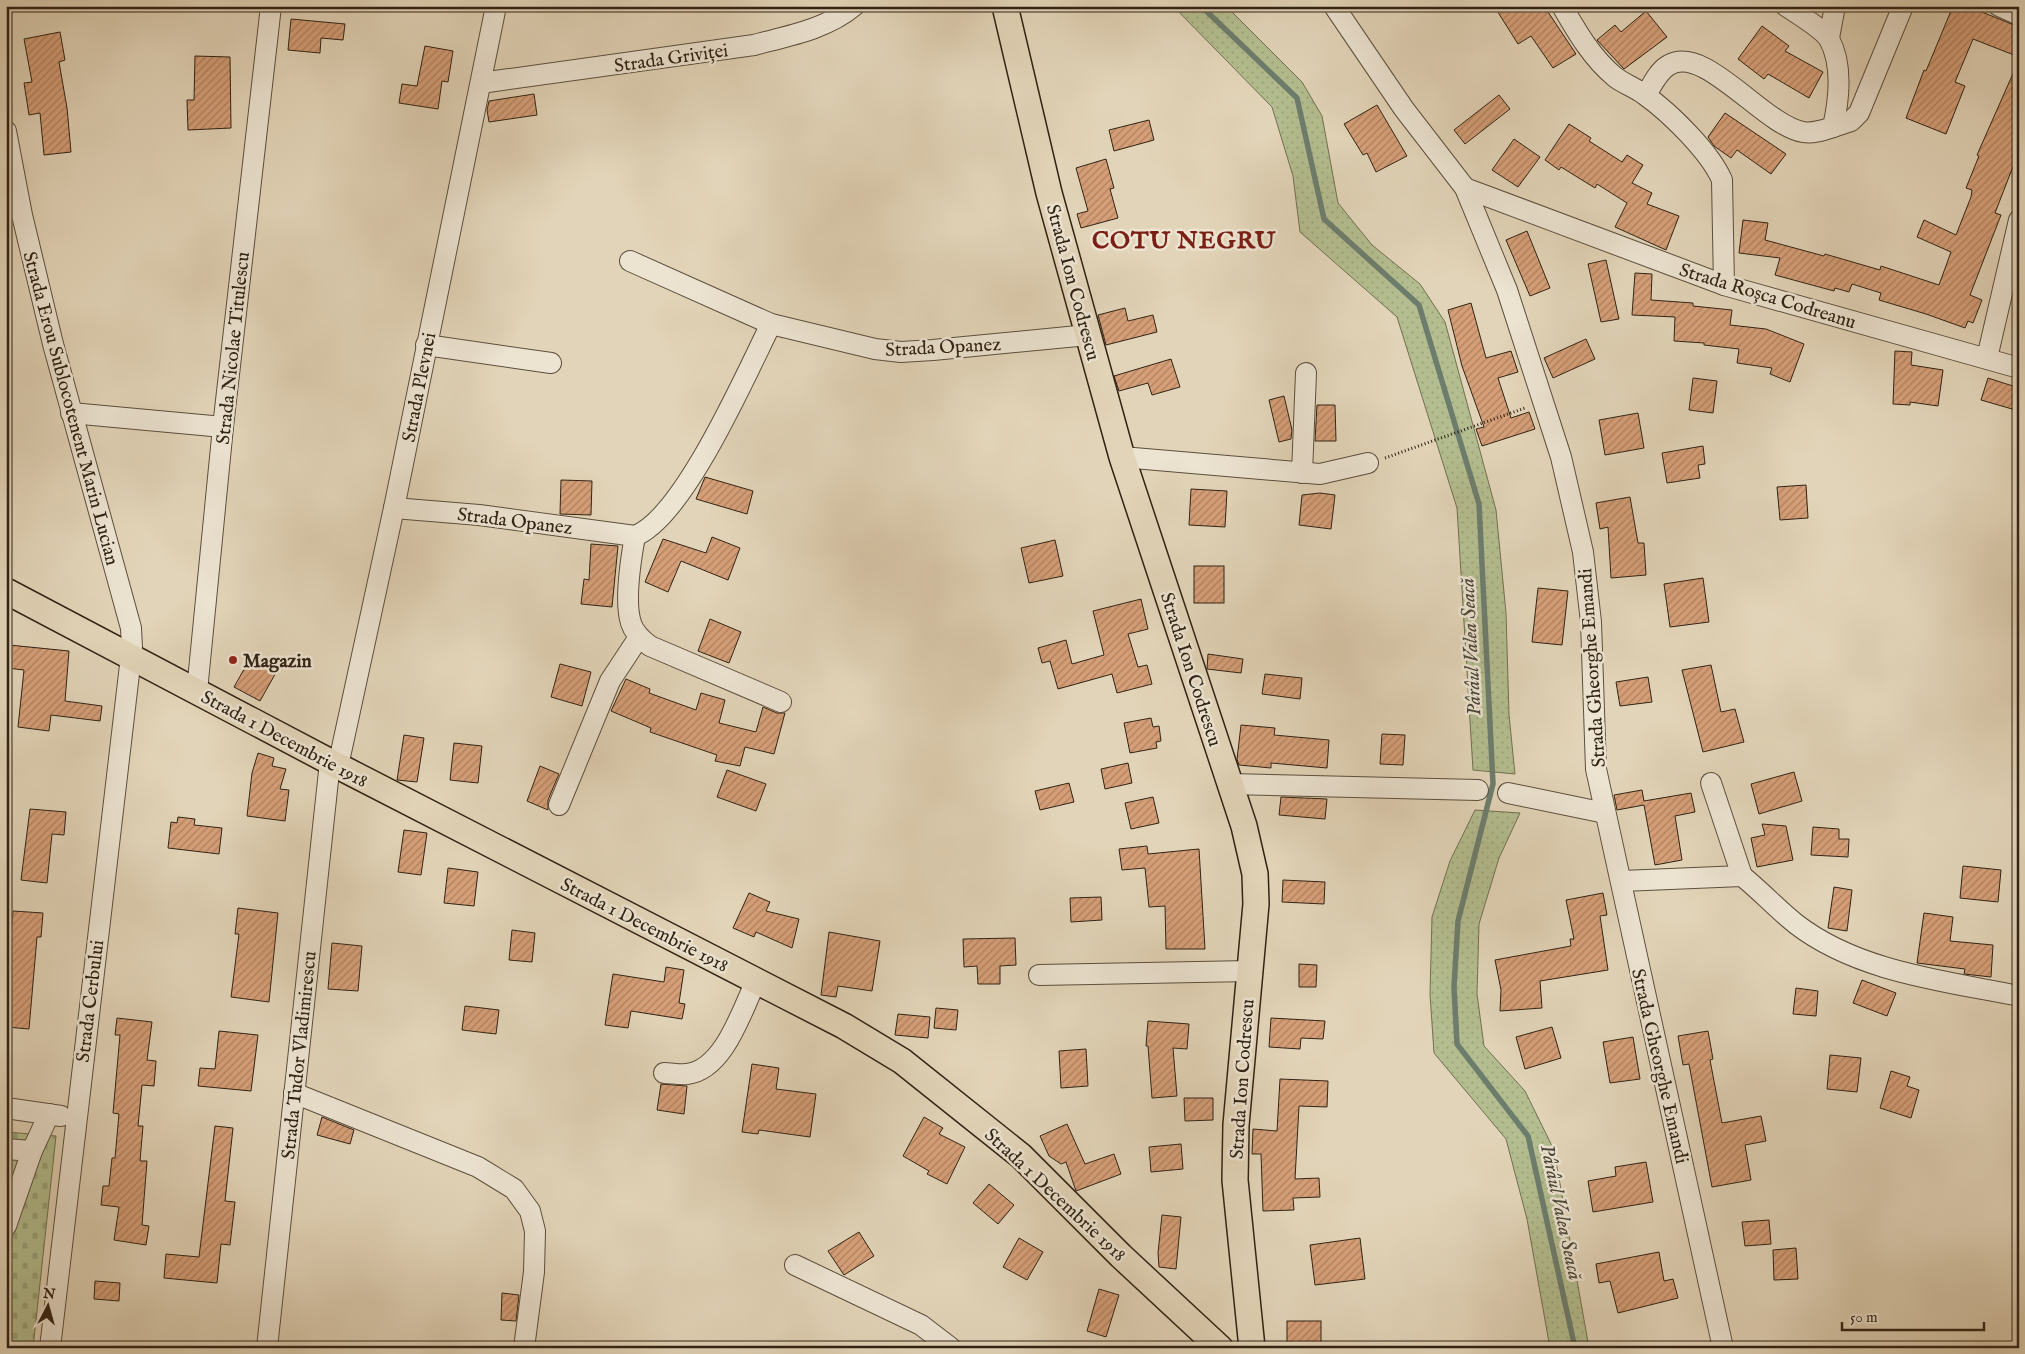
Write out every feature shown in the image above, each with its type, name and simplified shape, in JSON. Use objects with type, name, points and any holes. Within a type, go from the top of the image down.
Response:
[{"type":"main road","name":"Strada Ion Codrescu","points":[[1005,6],[1049,193],[1122,457],[1182,632],[1229,784],[1244,826],[1255,874],[1256,904],[1236,1125],[1235,1180],[1252,1348]]},
{"type":"main road","name":"Strada 1 Decembrie 1918","points":[[6,591],[334,764],[852,1031],[902,1061],[1021,1156],[1121,1256],[1220,1348]]},
{"type":"street","name":"Strada Nicolae Titulescu","points":[[197,691],[223,427],[271,6]]},
{"type":"street","name":"Strada Plevnei","points":[[334,764],[394,508],[496,6]]},
{"type":"street","name":"Strada Griviței","points":[[481,83],[754,45],[799,34],[831,22],[854,6]]},
{"type":"street","name":"Strada Gheorghe Emandi","points":[[1334,6],[1404,109],[1465,188],[1507,290],[1561,457],[1583,552],[1591,622],[1596,769],[1723,1348]]},
{"type":"street","points":[[1562,6],[1581,39],[1616,78],[1646,95],[1690,136],[1715,164],[1722,180],[1724,285]]},
{"type":"street","points":[[1786,6],[1828,38],[1835,56],[1839,87],[1833,127]]},
{"type":"street","points":[[1828,38],[1835,6]]},
{"type":"street","points":[[1646,95],[1658,74],[1667,66],[1677,61],[1690,61],[1715,73],[1774,120],[1789,128],[1805,133],[1851,121],[1859,113],[1903,6]]},
{"type":"street","points":[[1999,6],[2019,15]]},
{"type":"street","name":"Strada Erou Sublocotenent Marin Lucian","points":[[6,131],[22,215],[71,413],[131,628],[131,656]]},
{"type":"street","name":"Strada Roșca Codreanu","points":[[1465,188],[1724,285],[2019,368]]},
{"type":"street","points":[[1987,358],[2019,220]]},
{"type":"street","name":"Strada Opanez","points":[[630,261],[771,324],[875,349],[901,352],[1088,334]]},
{"type":"street","points":[[771,324],[684,490],[647,532],[635,536],[628,592],[630,622],[639,637],[650,646],[781,702]]},
{"type":"street","points":[[426,345],[551,363]]},
{"type":"street","points":[[1302,473],[1306,373]]},
{"type":"street","points":[[71,413],[223,427]]},
{"type":"street","points":[[1122,457],[1320,474],[1368,463]]},
{"type":"street","name":"Strada Opanez","points":[[394,508],[479,515],[635,536]]},
{"type":"street","points":[[559,805],[610,681],[639,637]]},
{"type":"street","name":"Strada Cerbului","points":[[50,1348],[75,1118],[131,656]]},
{"type":"street","name":"Strada Tudor Vladimirescu","points":[[267,1348],[294,1093],[334,764]]},
{"type":"street","points":[[1711,783],[1742,876],[1796,924],[1849,955],[1892,969],[2019,996]]},
{"type":"street","points":[[1229,784],[1478,790]]},
{"type":"street","points":[[1508,793],[1605,812]]},
{"type":"street","points":[[1622,881],[1742,876]]},
{"type":"street","points":[[1039,975],[1250,972]]},
{"type":"street","points":[[664,1073],[688,1074],[705,1068],[714,1060],[723,1049],[756,981]]},
{"type":"street","points":[[294,1093],[478,1167],[514,1189],[530,1212],[535,1231],[534,1272],[524,1348]]},
{"type":"street","points":[[6,1108],[75,1118]]},
{"type":"street","points":[[6,1226],[32,1151],[49,1114]]},
{"type":"street","points":[[6,1149],[32,1151]]},
{"type":"street","points":[[795,1265],[921,1325],[951,1348]]},
{"type":"path","points":[[1368,463],[1447,437],[1544,401]]},
{"type":"green space","points":[[1173,6],[1226,6],[1302,82],[1322,116],[1338,203],[1372,245],[1420,284],[1445,322],[1496,510],[1506,613],[1509,715],[1515,774],[1473,770],[1457,508],[1397,317],[1300,232],[1293,176],[1272,107]]},
{"type":"green space","points":[[1475,810],[1520,813],[1499,858],[1479,924],[1477,994],[1484,1046],[1525,1091],[1554,1150],[1589,1348],[1550,1348],[1527,1219],[1506,1139],[1434,1053],[1430,994],[1432,917],[1450,861]]},
{"type":"green space","points":[[6,1132],[56,1136],[33,1348],[6,1348]]},
{"type":"building","points":[[1494,6],[1544,6],[1576,54],[1553,68],[1531,36],[1518,44]]},
{"type":"building","points":[[1953,6],[1967,6],[2019,27],[2019,57],[1973,39],[1955,82],[1965,86],[1946,134],[1906,118],[1924,70],[1926,71]]},
{"type":"building","points":[[1646,11],[1667,37],[1624,69],[1597,40],[1615,25],[1621,32]]},
{"type":"building","points":[[291,19],[345,24],[343,40],[321,38],[320,53],[288,50]]},
{"type":"building","points":[[1762,26],[1789,46],[1785,51],[1823,72],[1809,98],[1768,74],[1764,79],[1738,59]]},
{"type":"building","points":[[60,32],[65,60],[59,62],[67,108],[71,152],[44,155],[40,113],[29,115],[24,83],[32,82],[24,39]]},
{"type":"building","points":[[425,46],[453,51],[448,82],[442,81],[438,109],[399,103],[402,84],[417,86]]},
{"type":"building","points":[[195,56],[230,57],[231,128],[188,130],[187,100],[194,100]]},
{"type":"building","points":[[2019,60],[2019,151],[1995,213],[2001,215],[1970,295],[1982,300],[1973,323],[1968,321],[1965,328],[1879,300],[1881,293],[1852,284],[1849,292],[1835,288],[1834,291],[1775,275],[1780,258],[1739,253],[1743,220],[1768,223],[1765,240],[1824,256],[1825,254],[1880,270],[1881,266],[1939,285],[1951,252],[1917,237],[1924,220],[1956,235],[1971,197],[1972,190],[1966,188],[1979,156],[1977,155]]},
{"type":"building","points":[[534,94],[537,115],[489,122],[487,110],[489,101]]},
{"type":"building","points":[[1499,95],[1510,109],[1465,144],[1454,130]]},
{"type":"building","points":[[1377,105],[1407,156],[1376,172],[1367,153],[1363,155],[1344,124]]},
{"type":"building","points":[[1725,113],[1786,154],[1771,174],[1737,150],[1731,158],[1714,146],[1708,137]]},
{"type":"building","points":[[1149,120],[1154,140],[1114,151],[1109,130]]},
{"type":"building","points":[[1569,124],[1591,138],[1589,141],[1622,162],[1627,155],[1643,165],[1632,183],[1652,193],[1647,204],[1679,216],[1666,250],[1615,227],[1627,203],[1597,184],[1595,188],[1561,167],[1559,170],[1545,160]]},
{"type":"building","points":[[1514,139],[1540,157],[1518,187],[1492,170]]},
{"type":"building","points":[[1106,159],[1114,188],[1110,189],[1118,218],[1081,228],[1077,214],[1088,211],[1076,168]]},
{"type":"building","points":[[1527,231],[1550,288],[1530,296],[1506,240]]},
{"type":"building","points":[[1606,260],[1619,319],[1601,322],[1588,264]]},
{"type":"building","points":[[1635,273],[1652,274],[1651,300],[1693,303],[1693,306],[1732,310],[1730,325],[1766,329],[1804,344],[1790,382],[1770,374],[1772,368],[1737,363],[1739,349],[1704,345],[1704,343],[1674,341],[1675,317],[1632,315]]},
{"type":"building","points":[[1471,303],[1486,358],[1511,351],[1518,372],[1498,378],[1511,418],[1529,412],[1535,429],[1482,446],[1476,429],[1484,427],[1462,366],[1448,310]]},
{"type":"building","points":[[1125,308],[1128,321],[1153,315],[1157,332],[1106,345],[1098,315]]},
{"type":"building","points":[[1586,339],[1595,359],[1553,378],[1544,358]]},
{"type":"building","points":[[1895,351],[1912,352],[1911,365],[1943,370],[1938,406],[1910,402],[1910,405],[1893,404]]},
{"type":"building","points":[[1171,359],[1180,387],[1152,395],[1148,383],[1119,391],[1114,376]]},
{"type":"building","points":[[1693,378],[1717,381],[1713,413],[1689,410]]},
{"type":"building","points":[[1988,378],[2019,388],[2019,411],[1981,400]]},
{"type":"building","points":[[1284,396],[1292,430],[1291,439],[1279,442],[1269,400]]},
{"type":"building","points":[[1317,405],[1335,405],[1336,441],[1315,441]]},
{"type":"building","points":[[1638,413],[1644,448],[1605,455],[1599,420]]},
{"type":"building","points":[[1703,446],[1705,464],[1698,465],[1700,478],[1667,483],[1662,453]]},
{"type":"building","points":[[705,477],[753,491],[747,514],[696,499]]},
{"type":"building","points":[[561,480],[592,481],[591,515],[560,514]]},
{"type":"building","points":[[1806,485],[1808,518],[1780,520],[1777,487]]},
{"type":"building","points":[[1191,489],[1227,491],[1225,527],[1189,525]]},
{"type":"building","points":[[1320,493],[1335,495],[1331,529],[1299,525],[1302,495]]},
{"type":"building","points":[[1630,497],[1638,543],[1644,543],[1646,575],[1611,578],[1608,527],[1600,529],[1596,503]]},
{"type":"building","points":[[712,537],[740,548],[728,580],[681,561],[668,592],[645,582],[663,539],[706,553]]},
{"type":"building","points":[[1055,540],[1063,576],[1029,583],[1021,548]]},
{"type":"building","points":[[591,544],[618,546],[612,607],[581,604],[584,579],[589,580]]},
{"type":"building","points":[[1194,566],[1224,566],[1224,603],[1194,603]]},
{"type":"building","points":[[1703,578],[1709,622],[1670,627],[1664,584]]},
{"type":"building","points":[[1538,588],[1568,591],[1562,645],[1532,642]]},
{"type":"building","points":[[1141,599],[1148,629],[1128,634],[1138,667],[1147,665],[1152,684],[1117,693],[1112,674],[1058,689],[1050,661],[1042,663],[1038,648],[1066,640],[1072,664],[1104,655],[1093,611]]},
{"type":"building","points":[[710,619],[741,632],[729,663],[698,651]]},
{"type":"building","points":[[9,645],[69,651],[65,701],[102,706],[100,721],[51,715],[49,731],[18,727],[24,670],[7,668]]},
{"type":"building","points":[[1208,654],[1243,659],[1241,673],[1207,669]]},
{"type":"building","points":[[252,655],[278,669],[260,701],[234,687]]},
{"type":"building","points":[[560,664],[591,672],[582,706],[551,697]]},
{"type":"building","points":[[1711,665],[1721,712],[1735,709],[1744,742],[1703,752],[1682,670]]},
{"type":"building","points":[[1265,674],[1302,678],[1300,699],[1262,694]]},
{"type":"building","points":[[1648,677],[1652,702],[1620,706],[1616,682]]},
{"type":"building","points":[[626,679],[650,689],[649,693],[696,710],[701,693],[725,700],[719,723],[756,732],[763,707],[777,713],[785,713],[774,754],[745,747],[740,766],[715,761],[717,755],[650,732],[651,728],[611,711]]},
{"type":"building","points":[[1151,718],[1153,727],[1159,726],[1161,741],[1156,742],[1157,748],[1130,753],[1124,723]]},
{"type":"building","points":[[1241,725],[1275,728],[1274,735],[1329,740],[1327,768],[1271,763],[1271,768],[1239,765],[1237,759]]},
{"type":"building","points":[[1382,734],[1405,735],[1403,765],[1380,764]]},
{"type":"building","points":[[404,735],[424,738],[417,782],[397,780]]},
{"type":"building","points":[[454,743],[482,746],[478,783],[450,780]]},
{"type":"building","points":[[258,753],[274,758],[272,766],[286,769],[280,789],[289,790],[285,821],[247,816],[252,773]]},
{"type":"building","points":[[1128,763],[1132,783],[1105,789],[1101,769]]},
{"type":"building","points":[[540,766],[559,774],[548,800],[548,810],[527,801]]},
{"type":"building","points":[[727,770],[766,784],[756,811],[717,797]]},
{"type":"building","points":[[1794,772],[1802,801],[1759,814],[1751,784]]},
{"type":"building","points":[[1069,783],[1074,802],[1040,810],[1035,791]]},
{"type":"building","points":[[1642,790],[1644,801],[1691,793],[1695,812],[1675,816],[1682,860],[1655,865],[1644,805],[1617,810],[1614,795]]},
{"type":"building","points":[[1153,797],[1159,823],[1131,829],[1125,803]]},
{"type":"building","points":[[1281,797],[1327,799],[1325,819],[1279,815]]},
{"type":"building","points":[[30,809],[66,812],[64,835],[52,834],[47,883],[21,880]]},
{"type":"building","points":[[178,817],[195,819],[194,825],[222,828],[219,854],[168,848],[171,822],[177,823]]},
{"type":"building","points":[[1762,824],[1786,826],[1793,860],[1757,867],[1751,838],[1765,835]]},
{"type":"building","points":[[1813,827],[1839,829],[1839,839],[1849,839],[1848,857],[1811,855]]},
{"type":"building","points":[[404,830],[427,833],[421,875],[398,872]]},
{"type":"building","points":[[1147,846],[1148,854],[1199,849],[1205,949],[1166,949],[1165,906],[1149,907],[1145,868],[1122,870],[1119,849]]},
{"type":"building","points":[[1963,866],[2001,870],[1998,902],[1960,898]]},
{"type":"building","points":[[448,868],[478,872],[474,906],[444,903]]},
{"type":"building","points":[[1283,880],[1325,882],[1324,904],[1282,902]]},
{"type":"building","points":[[1834,887],[1852,890],[1847,931],[1828,928]]},
{"type":"building","points":[[749,893],[770,902],[766,911],[799,919],[792,948],[756,932],[754,937],[733,928]]},
{"type":"building","points":[[1603,893],[1607,915],[1600,916],[1608,970],[1540,981],[1542,1008],[1500,1011],[1501,990],[1495,960],[1571,946],[1570,939],[1574,939],[1566,900]]},
{"type":"building","points":[[1101,897],[1102,920],[1071,922],[1070,898]]},
{"type":"building","points":[[238,908],[278,913],[269,1002],[231,997],[239,934],[235,934]]},
{"type":"building","points":[[13,911],[43,913],[41,937],[37,937],[29,1029],[6,1027],[11,975],[6,975],[6,946],[10,946]]},
{"type":"building","points":[[1924,913],[1953,917],[1950,941],[1993,945],[1991,977],[1964,974],[1965,969],[1917,963]]},
{"type":"building","points":[[512,930],[535,933],[532,962],[509,960]]},
{"type":"building","points":[[829,932],[880,941],[872,991],[838,986],[836,997],[821,995]]},
{"type":"building","points":[[1015,938],[1016,965],[1000,966],[1000,984],[978,984],[977,966],[964,967],[963,939]]},
{"type":"building","points":[[332,943],[362,946],[358,991],[328,989]]},
{"type":"building","points":[[1299,964],[1317,965],[1316,987],[1299,987]]},
{"type":"building","points":[[666,967],[684,970],[679,1003],[685,1004],[682,1019],[631,1011],[628,1028],[605,1025],[613,974],[664,982]]},
{"type":"building","points":[[1862,980],[1896,993],[1887,1016],[1853,1003]]},
{"type":"building","points":[[1796,988],[1818,991],[1816,1016],[1793,1014]]},
{"type":"building","points":[[465,1006],[499,1010],[496,1034],[462,1030]]},
{"type":"building","points":[[936,1008],[958,1010],[956,1030],[934,1028]]},
{"type":"building","points":[[898,1014],[930,1017],[928,1038],[895,1035]]},
{"type":"building","points":[[117,1018],[152,1022],[147,1060],[156,1061],[154,1086],[142,1085],[138,1126],[143,1126],[140,1161],[147,1161],[142,1225],[149,1226],[146,1245],[114,1240],[119,1207],[101,1205],[103,1186],[109,1186],[112,1158],[115,1158],[119,1114],[113,1113],[120,1035],[115,1035]]},
{"type":"building","points":[[1271,1018],[1325,1021],[1323,1039],[1301,1038],[1300,1049],[1269,1047]]},
{"type":"building","points":[[1148,1021],[1189,1024],[1187,1049],[1173,1048],[1177,1096],[1152,1098],[1148,1046],[1146,1046]]},
{"type":"building","points":[[1552,1027],[1561,1058],[1525,1069],[1516,1037]]},
{"type":"building","points":[[219,1031],[258,1035],[251,1091],[198,1086],[200,1068],[215,1069]]},
{"type":"building","points":[[1708,1031],[1713,1059],[1710,1060],[1722,1123],[1761,1116],[1766,1141],[1745,1145],[1751,1180],[1712,1187],[1689,1064],[1683,1065],[1678,1036]]},
{"type":"building","points":[[1633,1037],[1640,1079],[1610,1083],[1603,1042]]},
{"type":"building","points":[[1086,1049],[1088,1086],[1061,1088],[1059,1051]]},
{"type":"building","points":[[1830,1055],[1861,1058],[1857,1092],[1827,1089]]},
{"type":"building","points":[[752,1064],[779,1068],[776,1089],[816,1094],[810,1137],[759,1130],[758,1134],[742,1132]]},
{"type":"building","points":[[1891,1071],[1910,1077],[1907,1086],[1919,1090],[1911,1118],[1880,1108]]},
{"type":"building","points":[[1280,1079],[1328,1081],[1327,1107],[1299,1106],[1295,1179],[1319,1178],[1320,1197],[1293,1198],[1294,1210],[1263,1211],[1261,1154],[1252,1154],[1253,1129],[1277,1131]]},
{"type":"building","points":[[661,1084],[687,1086],[684,1114],[657,1110]]},
{"type":"building","points":[[1184,1098],[1213,1098],[1213,1120],[1185,1121]]},
{"type":"building","points":[[322,1117],[354,1130],[350,1144],[317,1135]]},
{"type":"building","points":[[924,1117],[943,1128],[939,1134],[965,1147],[947,1184],[927,1174],[929,1171],[903,1156]]},
{"type":"building","points":[[1067,1124],[1085,1164],[1114,1154],[1121,1174],[1076,1191],[1066,1162],[1061,1164],[1049,1156],[1040,1136]]},
{"type":"building","points":[[215,1126],[233,1128],[225,1201],[235,1202],[230,1245],[221,1244],[217,1283],[164,1278],[166,1254],[199,1257]]},
{"type":"building","points":[[1181,1144],[1183,1169],[1151,1172],[1149,1147]]},
{"type":"building","points":[[1646,1162],[1653,1202],[1593,1212],[1588,1181],[1616,1176],[1615,1167]]},
{"type":"building","points":[[989,1184],[1014,1205],[998,1224],[973,1203]]},
{"type":"building","points":[[1162,1215],[1181,1217],[1176,1269],[1159,1267],[1158,1253]]},
{"type":"building","points":[[1769,1220],[1771,1244],[1745,1246],[1742,1222]]},
{"type":"building","points":[[859,1232],[874,1256],[844,1275],[828,1251]]},
{"type":"building","points":[[1019,1238],[1043,1252],[1027,1280],[1003,1267]]},
{"type":"building","points":[[1360,1238],[1365,1279],[1315,1285],[1310,1245]]},
{"type":"building","points":[[1796,1248],[1798,1279],[1774,1280],[1773,1250]]},
{"type":"building","points":[[1659,1252],[1664,1281],[1673,1279],[1678,1298],[1618,1313],[1610,1281],[1599,1283],[1596,1264]]},
{"type":"building","points":[[95,1281],[120,1283],[119,1301],[94,1299]]},
{"type":"building","points":[[1099,1289],[1119,1295],[1106,1337],[1087,1331]]},
{"type":"building","points":[[502,1293],[519,1295],[516,1321],[501,1320]]},
{"type":"building","points":[[1287,1321],[1321,1321],[1321,1348],[1287,1348]]},
{"type":"waterway","name":"Pârâul Valea Seacă","points":[[1201,6],[1297,98],[1324,219],[1419,305],[1479,504],[1493,784],[1458,921],[1454,987],[1457,1044],[1528,1136],[1575,1348]]},
{"type":"place","name":"Magazin","points":[[233,660]]},
{"type":"district","name":"COTU NEGRU","points":[[1184,240]]}]
